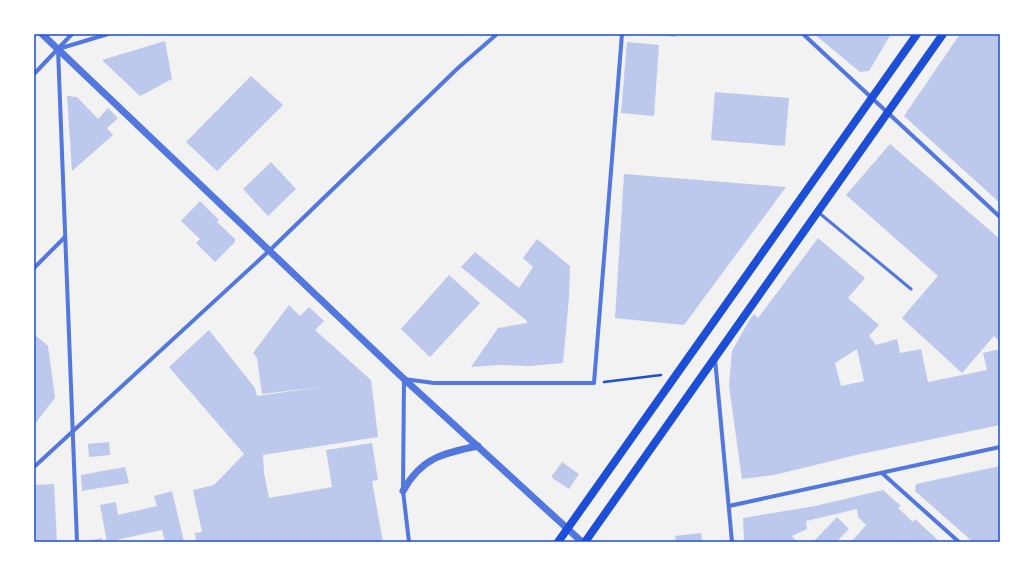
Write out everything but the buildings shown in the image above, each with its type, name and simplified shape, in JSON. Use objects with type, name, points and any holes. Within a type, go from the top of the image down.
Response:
[{"type":"main road","points":[[558,542],[917,34]]},
{"type":"main road","points":[[585,542],[944,34]]},
{"type":"street","points":[[42,34],[404,379],[582,542]]},
{"type":"street","points":[[34,74],[72,34]]},
{"type":"street","points":[[58,49],[108,34]]},
{"type":"street","points":[[34,467],[270,250],[458,68],[497,34]]},
{"type":"street","points":[[404,379],[434,383],[594,383],[622,34]]},
{"type":"street","points":[[803,34],[1000,217]]},
{"type":"street","points":[[58,49],[64,237],[77,542]]},
{"type":"street","points":[[34,268],[64,237]]},
{"type":"street","points":[[715,357],[732,542]]},
{"type":"street","points":[[404,379],[403,492],[409,542]]},
{"type":"street","points":[[403,492],[411,478],[420,467],[431,460],[456,450],[478,446]]},
{"type":"street","points":[[729,506],[883,474],[1000,447]]},
{"type":"street","points":[[883,474],[959,542]]},
{"type":"lane","points":[[818,212],[911,289]]},
{"type":"path","points":[[594,383],[665,375]]}]
